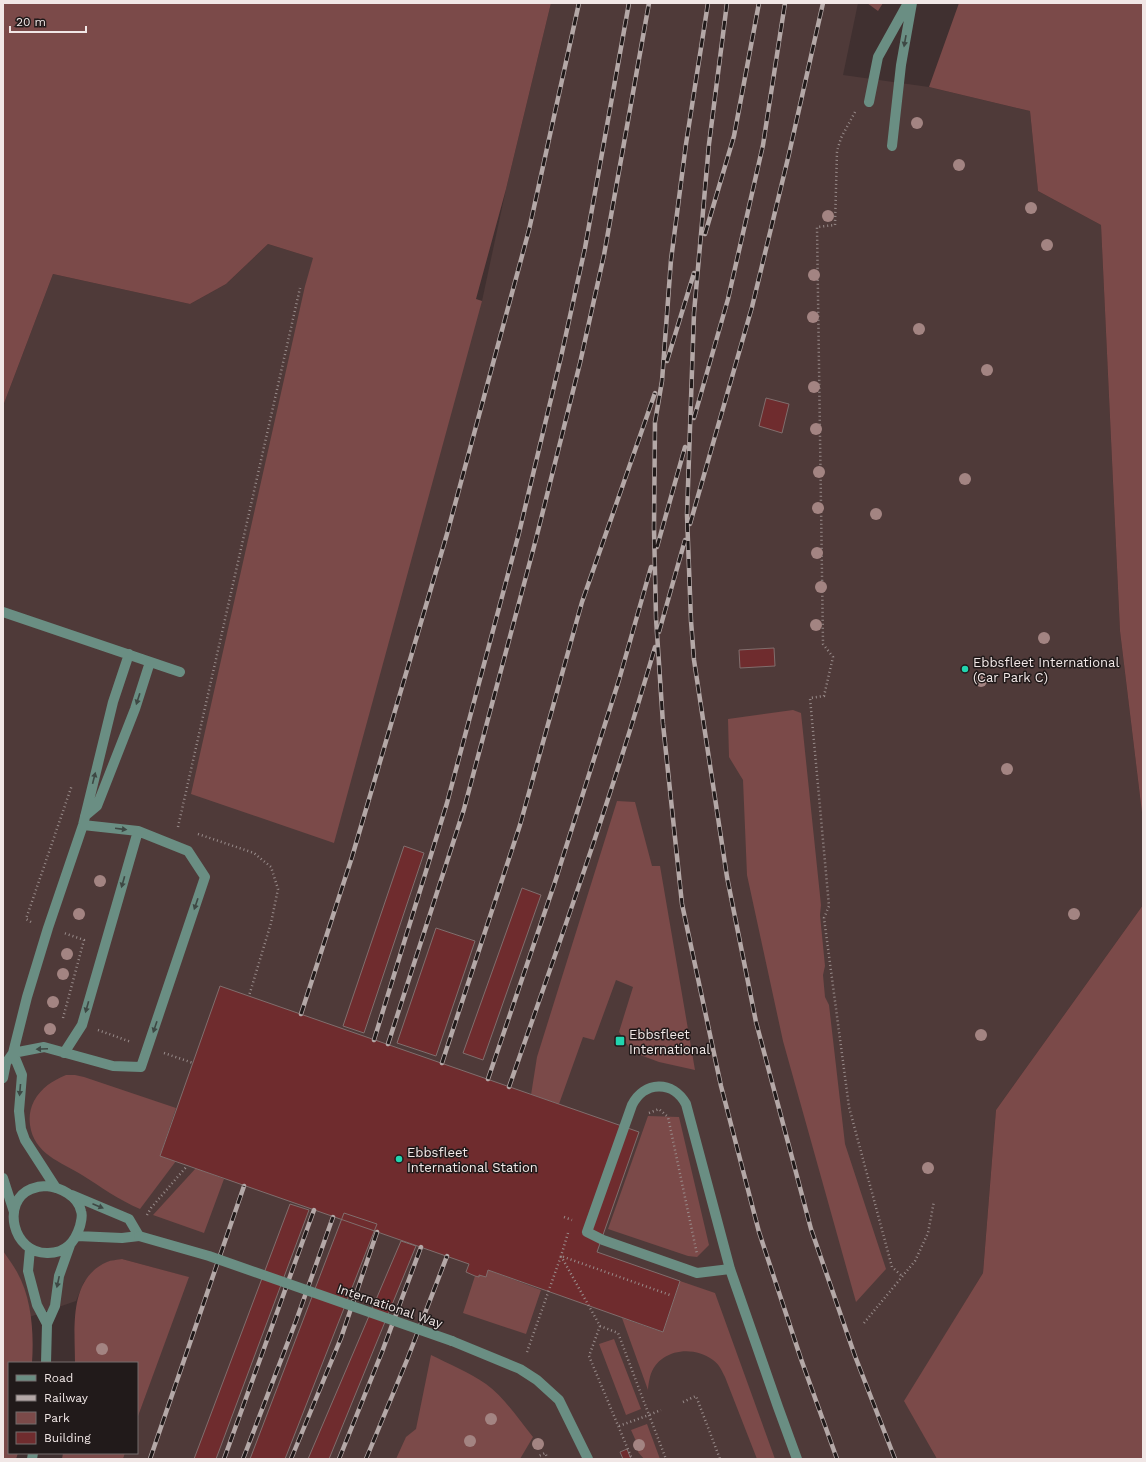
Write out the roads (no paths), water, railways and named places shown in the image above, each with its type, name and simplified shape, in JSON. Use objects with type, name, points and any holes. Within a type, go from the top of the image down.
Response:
[{"type":"street","points":[[870,102],[878,56],[908,3]]},
{"type":"street","points":[[892,146],[901,65],[912,3]]},
{"type":"street","points":[[3,612],[180,672]]},
{"type":"street","points":[[3,1078],[6,1064],[13,1053],[27,996],[84,820],[113,702],[129,654]]},
{"type":"street","points":[[84,820],[97,806],[135,709],[150,662]]},
{"type":"street","points":[[13,1053],[44,1047],[113,1066],[141,1067],[205,877],[188,851],[138,831],[84,820]]},
{"type":"street","points":[[64,1053],[82,1025],[138,831]]},
{"type":"street","points":[[13,1053],[22,1075],[19,1111],[21,1129],[25,1140],[60,1189],[74,1198],[81,1209],[81,1220],[77,1236],[70,1245],[59,1276],[55,1306],[47,1324],[46,1362]]},
{"type":"street","points":[[730,1269],[697,1273],[603,1240],[587,1232],[632,1105],[645,1090],[654,1087],[668,1088],[680,1095],[686,1104],[730,1269],[797,1459]]},
{"type":"street","points":[[3,1178],[14,1212],[14,1223],[19,1237],[26,1246],[36,1252],[51,1253],[62,1250],[70,1245]]},
{"type":"street","points":[[14,1212],[20,1199],[29,1190],[40,1187],[60,1189],[129,1220],[139,1236]]},
{"type":"street","name":"International Way","points":[[77,1236],[122,1238],[139,1236],[209,1256],[452,1341],[520,1369],[537,1380],[559,1400],[588,1459]]},
{"type":"street","points":[[30,1249],[28,1271],[37,1305],[47,1324]]},
{"type":"railway","points":[[301,1014],[352,857],[447,534],[529,230],[579,3]]},
{"type":"railway","points":[[374,1040],[447,803],[519,533],[561,357],[585,248],[629,3]]},
{"type":"railway","points":[[388,1044],[464,809],[536,539],[580,363],[604,255],[649,3]]},
{"type":"railway","points":[[708,3],[686,144],[671,260],[662,381],[655,422],[654,528],[656,618],[663,724],[682,904],[721,1086],[759,1232],[801,1359],[837,1459]]},
{"type":"railway","points":[[727,3],[709,144],[694,313],[687,515],[694,660],[727,877],[756,1022],[811,1229],[855,1356],[895,1459]]},
{"type":"railway","points":[[705,234],[734,136],[759,3]]},
{"type":"railway","points":[[694,418],[728,299],[763,145],[785,3]]},
{"type":"railway","points":[[690,524],[752,307],[789,154],[823,3]]},
{"type":"railway","points":[[667,361],[694,273]]},
{"type":"railway","points":[[442,1063],[520,825],[582,602],[655,393]]},
{"type":"railway","points":[[657,547],[685,447]]},
{"type":"railway","points":[[659,632],[685,540]]},
{"type":"railway","points":[[488,1079],[554,885],[619,680],[651,567]]},
{"type":"railway","points":[[509,1087],[603,813],[655,647]]},
{"type":"railway","points":[[150,1459],[244,1186]]},
{"type":"railway","points":[[224,1459],[314,1210]]},
{"type":"railway","points":[[243,1459],[296,1321],[333,1217]]},
{"type":"railway","points":[[291,1459],[341,1338],[377,1232]]},
{"type":"railway","points":[[339,1459],[382,1352],[421,1247]]},
{"type":"railway","points":[[366,1459],[407,1360],[447,1256]]},
{"type":"place","name":"Ebbsfleet International (Car Park C)","points":[[965,669]]},
{"type":"place","name":"Ebbsfleet International","points":[[620,1041]]},
{"type":"place","name":"Ebbsfleet International Station","points":[[399,1159]]}]
